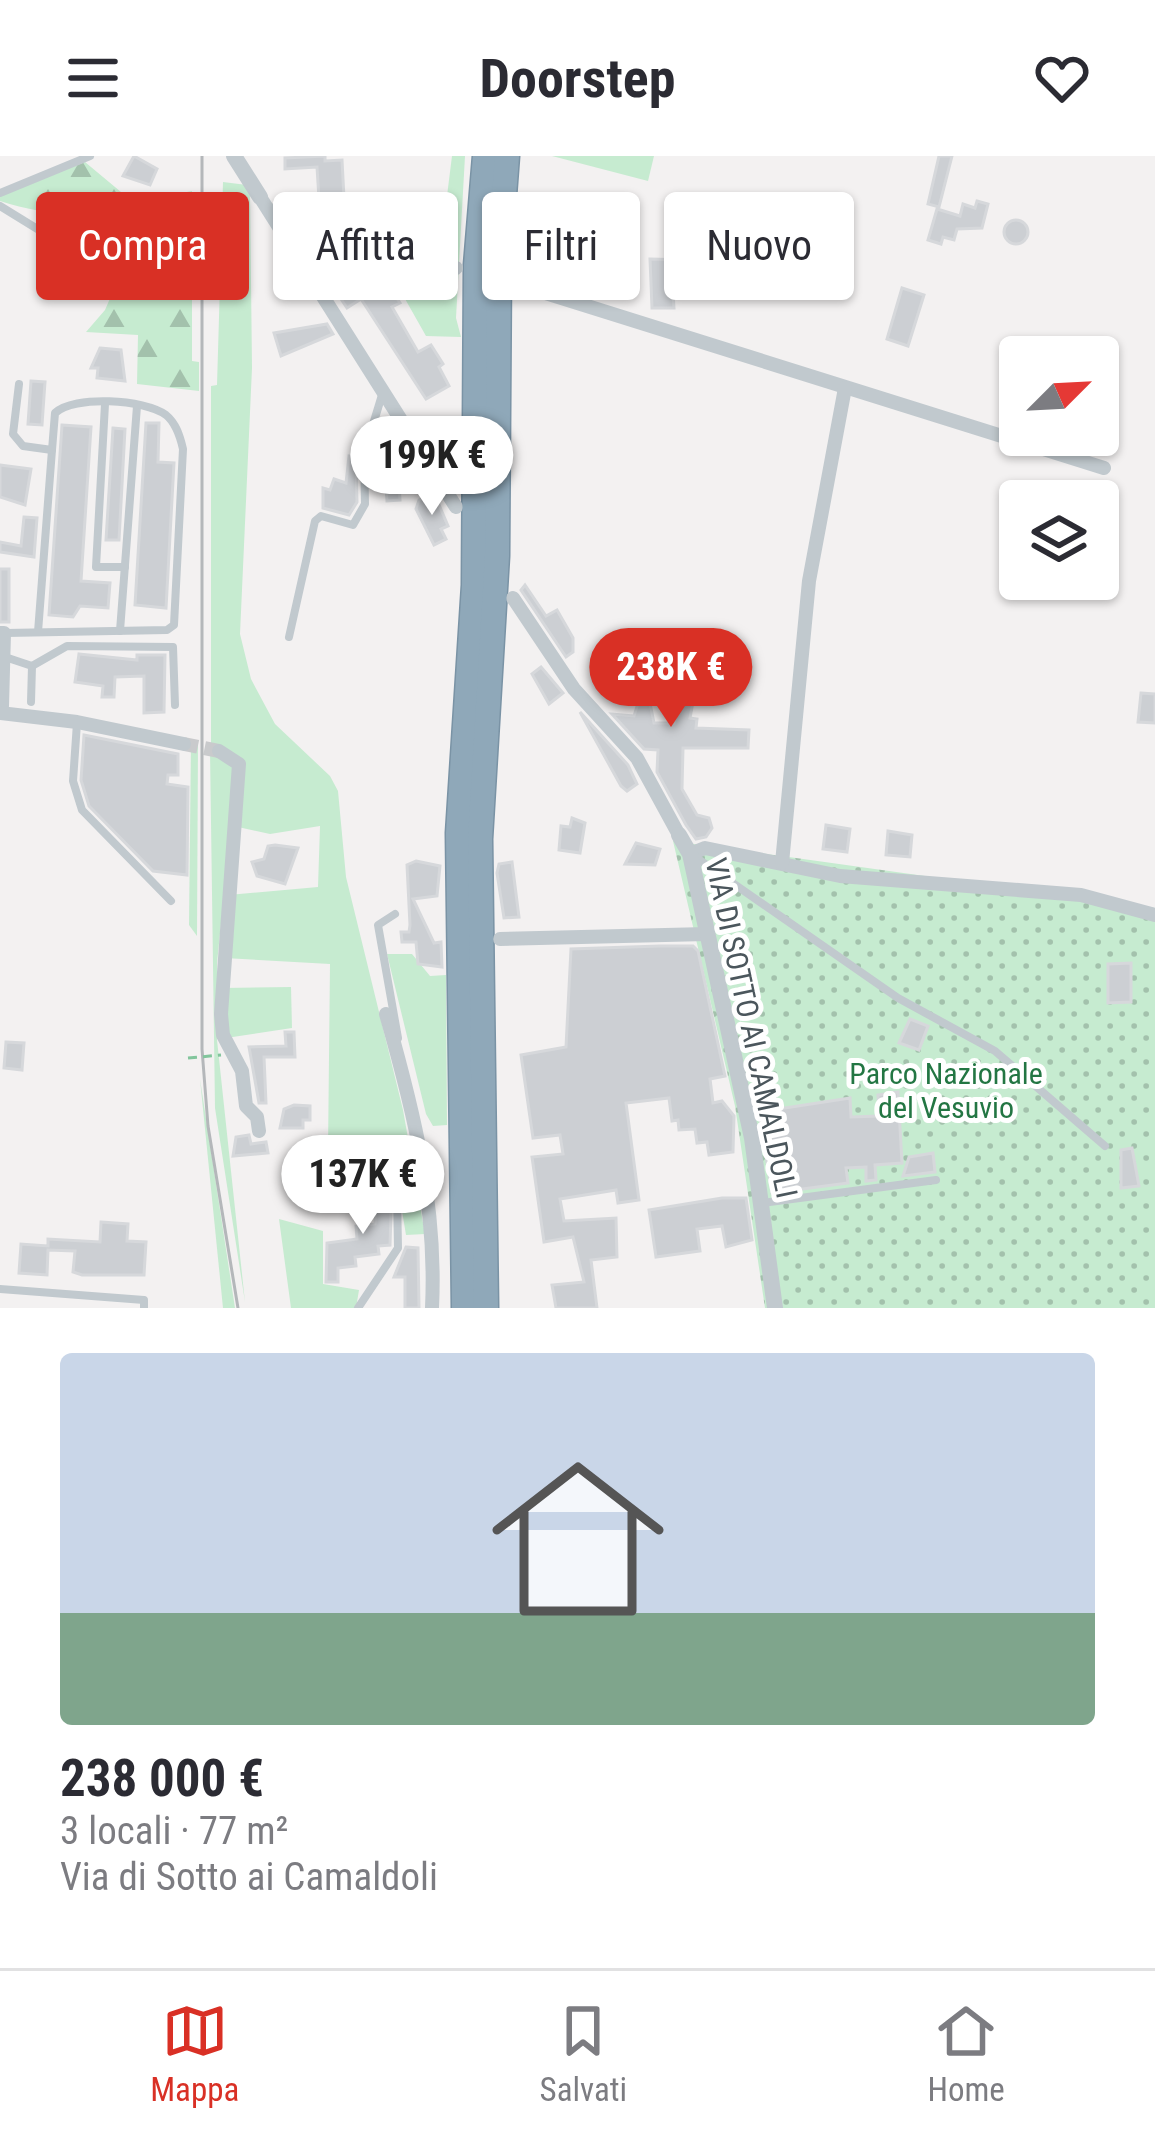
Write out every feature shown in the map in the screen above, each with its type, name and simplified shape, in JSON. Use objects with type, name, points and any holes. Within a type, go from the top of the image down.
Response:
[{"type":"highway","points":[[464,1308],[458,833],[474,585],[476,265],[484,156]]},
{"type":"highway","points":[[486,1308],[480,839],[497,556],[499,262],[507,156]]},
{"type":"street","points":[[234,156],[456,507]]},
{"type":"street","points":[[264,203],[273,206]]},
{"type":"street","points":[[567,300],[1105,468]]},
{"type":"street","points":[[782,863],[809,581],[845,388]]},
{"type":"street","name":"VIA DI SOTTO AI CAMALDOLI","points":[[513,598],[574,689],[637,758],[690,854],[752,1138],[775,1308]]},
{"type":"street","points":[[2,633],[1,710],[184,744]]},
{"type":"street","points":[[219,751],[239,764],[220,1014],[223,1035],[242,1072],[246,1106],[260,1131]]},
{"type":"street","points":[[690,854],[705,848],[840,876],[1081,895],[1155,915]]},
{"type":"street","points":[[500,939],[707,934]]},
{"type":"street","points":[[386,1014],[418,1123],[429,1198],[432,1308]]},
{"type":"lane","points":[[0,193],[90,156]]},
{"type":"lane","points":[[0,206],[36,228]]},
{"type":"lane","points":[[19,384],[13,434],[22,446],[52,450]]},
{"type":"lane","points":[[289,637],[315,521],[321,516],[353,525],[365,504],[364,454],[384,388]]},
{"type":"lane","points":[[2,633],[120,631],[174,625],[183,449],[167,416],[137,406],[104,404],[64,404],[55,413],[38,632]]},
{"type":"lane","points":[[104,404],[96,567],[125,567]]},
{"type":"lane","points":[[120,631],[137,406]]},
{"type":"lane","points":[[4,657],[32,666],[67,646],[173,647],[175,705]]},
{"type":"lane","points":[[31,703],[32,666]]},
{"type":"lane","points":[[77,722],[73,781],[82,810],[171,902]]},
{"type":"lane","points":[[690,854],[898,998],[995,1052],[1105,1146]]},
{"type":"lane","points":[[395,914],[378,925],[399,1058]]},
{"type":"lane","points":[[760,1203],[936,1180]]},
{"type":"lane","points":[[358,1308],[398,1248],[397,1194]]},
{"type":"lane","points":[[0,1288],[144,1300],[144,1308]]},
{"type":"path","points":[[188,1058],[221,1055]]},
{"type":"green space","points":[[452,156],[465,156],[458,282],[458,192],[448,192]]},
{"type":"green space","points":[[552,156],[654,156],[648,181]]},
{"type":"green space","points":[[85,162],[121,192],[36,192],[36,210],[0,201],[0,195]]},
{"type":"green space","points":[[223,182],[247,185],[250,192],[252,368],[240,634],[251,679],[275,724],[330,776],[338,791],[346,877],[403,1110],[425,1234],[406,1235],[393,1156],[347,1159],[328,1151],[330,964],[224,958],[228,895],[318,887],[320,826],[270,834],[238,827],[233,753],[211,746],[211,386],[217,385],[220,300],[249,300],[249,192],[223,192]]},
{"type":"green space","points":[[109,300],[192,300],[192,361],[199,362],[199,391],[137,384],[138,335],[86,332]]},
{"type":"green space","points":[[406,300],[457,300],[461,337],[426,336]]},
{"type":"green space","points":[[191,742],[198,743],[197,936],[189,925]]},
{"type":"green space","points":[[210,750],[232,757],[237,765],[217,963],[217,1040],[245,1302],[215,1108]]},
{"type":"green space","name":"Parco Nazionale del Vesuvio","points":[[673,841],[1155,908],[1155,1308],[765,1308],[735,1106]]},
{"type":"green space","points":[[387,954],[412,954],[430,976],[446,975],[447,1125],[433,1126],[426,1114]]},
{"type":"green space","points":[[291,987],[292,1028],[226,1038],[223,988]]},
{"type":"green space","points":[[200,1079],[235,1308],[223,1308]]},
{"type":"green space","points":[[279,1219],[323,1231],[323,1284],[359,1290],[356,1308],[291,1308]]},
{"type":"building","points":[[134,156],[157,169],[150,185],[123,176]]},
{"type":"building","points":[[939,156],[952,156],[939,207],[928,204]]},
{"type":"building","points":[[285,158],[342,160],[344,192],[319,192],[317,167],[285,169]]},
{"type":"building","points":[[977,201],[988,204],[982,228],[957,229],[954,240],[943,237],[941,244],[928,240],[937,209],[960,216],[963,204],[975,208]]},
{"type":"building","points":[[1016,220],[1025,223],[1025,241],[1016,244],[1007,241],[1004,232],[1007,223]]},
{"type":"building","points":[[650,259],[664,259],[664,300],[674,300],[674,308],[652,308]]},
{"type":"building","points":[[902,288],[924,295],[908,346],[887,339]]},
{"type":"building","points":[[362,300],[398,300],[392,307],[418,352],[431,345],[449,386],[426,399]]},
{"type":"building","points":[[327,324],[333,334],[281,356],[274,333]]},
{"type":"building","points":[[100,348],[121,350],[125,381],[97,378],[98,368],[91,368]]},
{"type":"building","points":[[31,381],[45,382],[42,425],[28,424]]},
{"type":"building","points":[[146,423],[159,423],[158,462],[174,463],[166,608],[135,605]]},
{"type":"building","points":[[62,425],[91,427],[81,581],[110,583],[108,608],[80,606],[73,617],[49,615]]},
{"type":"building","points":[[113,428],[125,429],[119,540],[106,540]]},
{"type":"building","points":[[397,435],[418,468],[405,475],[398,463],[400,500],[387,501],[386,488],[373,488],[372,459],[400,459],[394,446]]},
{"type":"building","points":[[349,456],[356,457],[357,502],[349,515],[323,508],[323,488],[330,490],[334,479],[346,483]]},
{"type":"building","points":[[0,465],[31,469],[25,505],[0,497]]},
{"type":"building","points":[[434,493],[448,526],[441,529],[446,539],[434,545],[416,509],[419,500]]},
{"type":"building","points":[[24,517],[37,518],[34,557],[0,552],[0,542],[21,546]]},
{"type":"building","points":[[0,569],[9,569],[9,622],[0,622]]},
{"type":"building","points":[[525,585],[546,616],[557,610],[573,638],[573,652],[566,657],[521,590]]},
{"type":"building","points":[[625,631],[654,633],[649,698],[654,723],[674,723],[682,685],[674,685],[675,675],[696,686],[690,718],[697,719],[696,728],[749,730],[748,748],[683,748],[682,789],[697,815],[709,818],[712,828],[706,837],[696,839],[686,825],[657,772],[658,750],[644,749],[612,714],[634,716],[640,697],[642,677],[623,675]]},
{"type":"building","points":[[79,654],[137,660],[137,655],[165,655],[164,712],[144,713],[144,676],[115,677],[114,697],[102,697],[103,686],[75,682]]},
{"type":"building","points":[[541,667],[563,693],[549,704],[532,674]]},
{"type":"building","points":[[1141,693],[1155,694],[1155,723],[1138,722]]},
{"type":"building","points":[[580,712],[628,765],[637,784],[627,791],[621,786]]},
{"type":"building","points":[[84,735],[178,754],[178,775],[168,775],[167,784],[188,787],[187,875],[153,871],[89,806],[81,780]]},
{"type":"building","points":[[572,818],[585,823],[580,853],[559,850],[561,826],[570,827]]},
{"type":"building","points":[[826,825],[850,829],[847,852],[823,849]]},
{"type":"building","points":[[888,831],[912,835],[910,857],[886,855]]},
{"type":"building","points":[[636,843],[660,849],[655,865],[625,864]]},
{"type":"building","points":[[268,846],[298,848],[285,884],[257,876],[252,862],[264,859]]},
{"type":"building","points":[[416,861],[440,866],[437,896],[413,899],[434,943],[441,942],[442,967],[418,964],[416,942],[402,942],[401,932],[409,932],[410,925],[407,865]]},
{"type":"building","points":[[512,862],[519,917],[504,918],[497,873],[499,864]]},
{"type":"building","points":[[693,946],[698,951],[725,1076],[710,1079],[713,1103],[722,1101],[734,1116],[733,1152],[709,1155],[707,1142],[697,1143],[695,1129],[679,1130],[678,1120],[672,1121],[669,1098],[626,1103],[639,1200],[618,1203],[616,1190],[560,1199],[564,1221],[616,1218],[617,1257],[591,1260],[597,1308],[556,1308],[552,1285],[584,1282],[573,1237],[544,1242],[532,1157],[563,1154],[560,1135],[533,1138],[521,1055],[566,1047],[571,949]]},
{"type":"building","points":[[1131,963],[1131,1002],[1108,1003],[1108,964]]},
{"type":"building","points":[[910,1019],[928,1026],[919,1050],[899,1043]]},
{"type":"building","points":[[285,1032],[294,1032],[295,1057],[264,1057],[266,1103],[259,1103],[249,1047],[286,1046]]},
{"type":"building","points":[[6,1042],[24,1043],[22,1070],[4,1068]]},
{"type":"building","points":[[898,1092],[902,1163],[875,1165],[876,1180],[866,1181],[866,1167],[846,1168],[848,1183],[772,1193],[759,1112],[850,1098],[851,1117],[879,1116],[878,1095]]},
{"type":"building","points":[[310,1106],[310,1120],[303,1120],[303,1128],[280,1128],[284,1109]]},
{"type":"building","points":[[249,1135],[251,1144],[266,1142],[268,1153],[233,1156],[236,1137]]},
{"type":"building","points":[[1132,1148],[1139,1186],[1121,1188],[1121,1150]]},
{"type":"building","points":[[933,1153],[935,1172],[903,1176],[909,1157]]},
{"type":"building","points":[[392,1183],[390,1245],[378,1246],[379,1254],[355,1257],[356,1266],[338,1268],[338,1282],[326,1282],[327,1243],[357,1239],[356,1226],[375,1224],[376,1185]]},
{"type":"building","points":[[746,1198],[752,1240],[726,1247],[722,1226],[697,1229],[700,1251],[656,1257],[649,1210]]},
{"type":"building","points":[[101,1222],[128,1224],[127,1241],[146,1242],[144,1275],[82,1275],[73,1272],[75,1251],[48,1250],[47,1275],[19,1273],[21,1244],[48,1246],[48,1239],[100,1242]]},
{"type":"building","points":[[406,1247],[418,1248],[419,1308],[405,1308],[405,1277],[394,1277]]},
{"type":"tunnel","points":[[184,744],[219,751]]},
{"type":"railway","points":[[202,156],[202,1049],[208,1126],[238,1308]]}]
